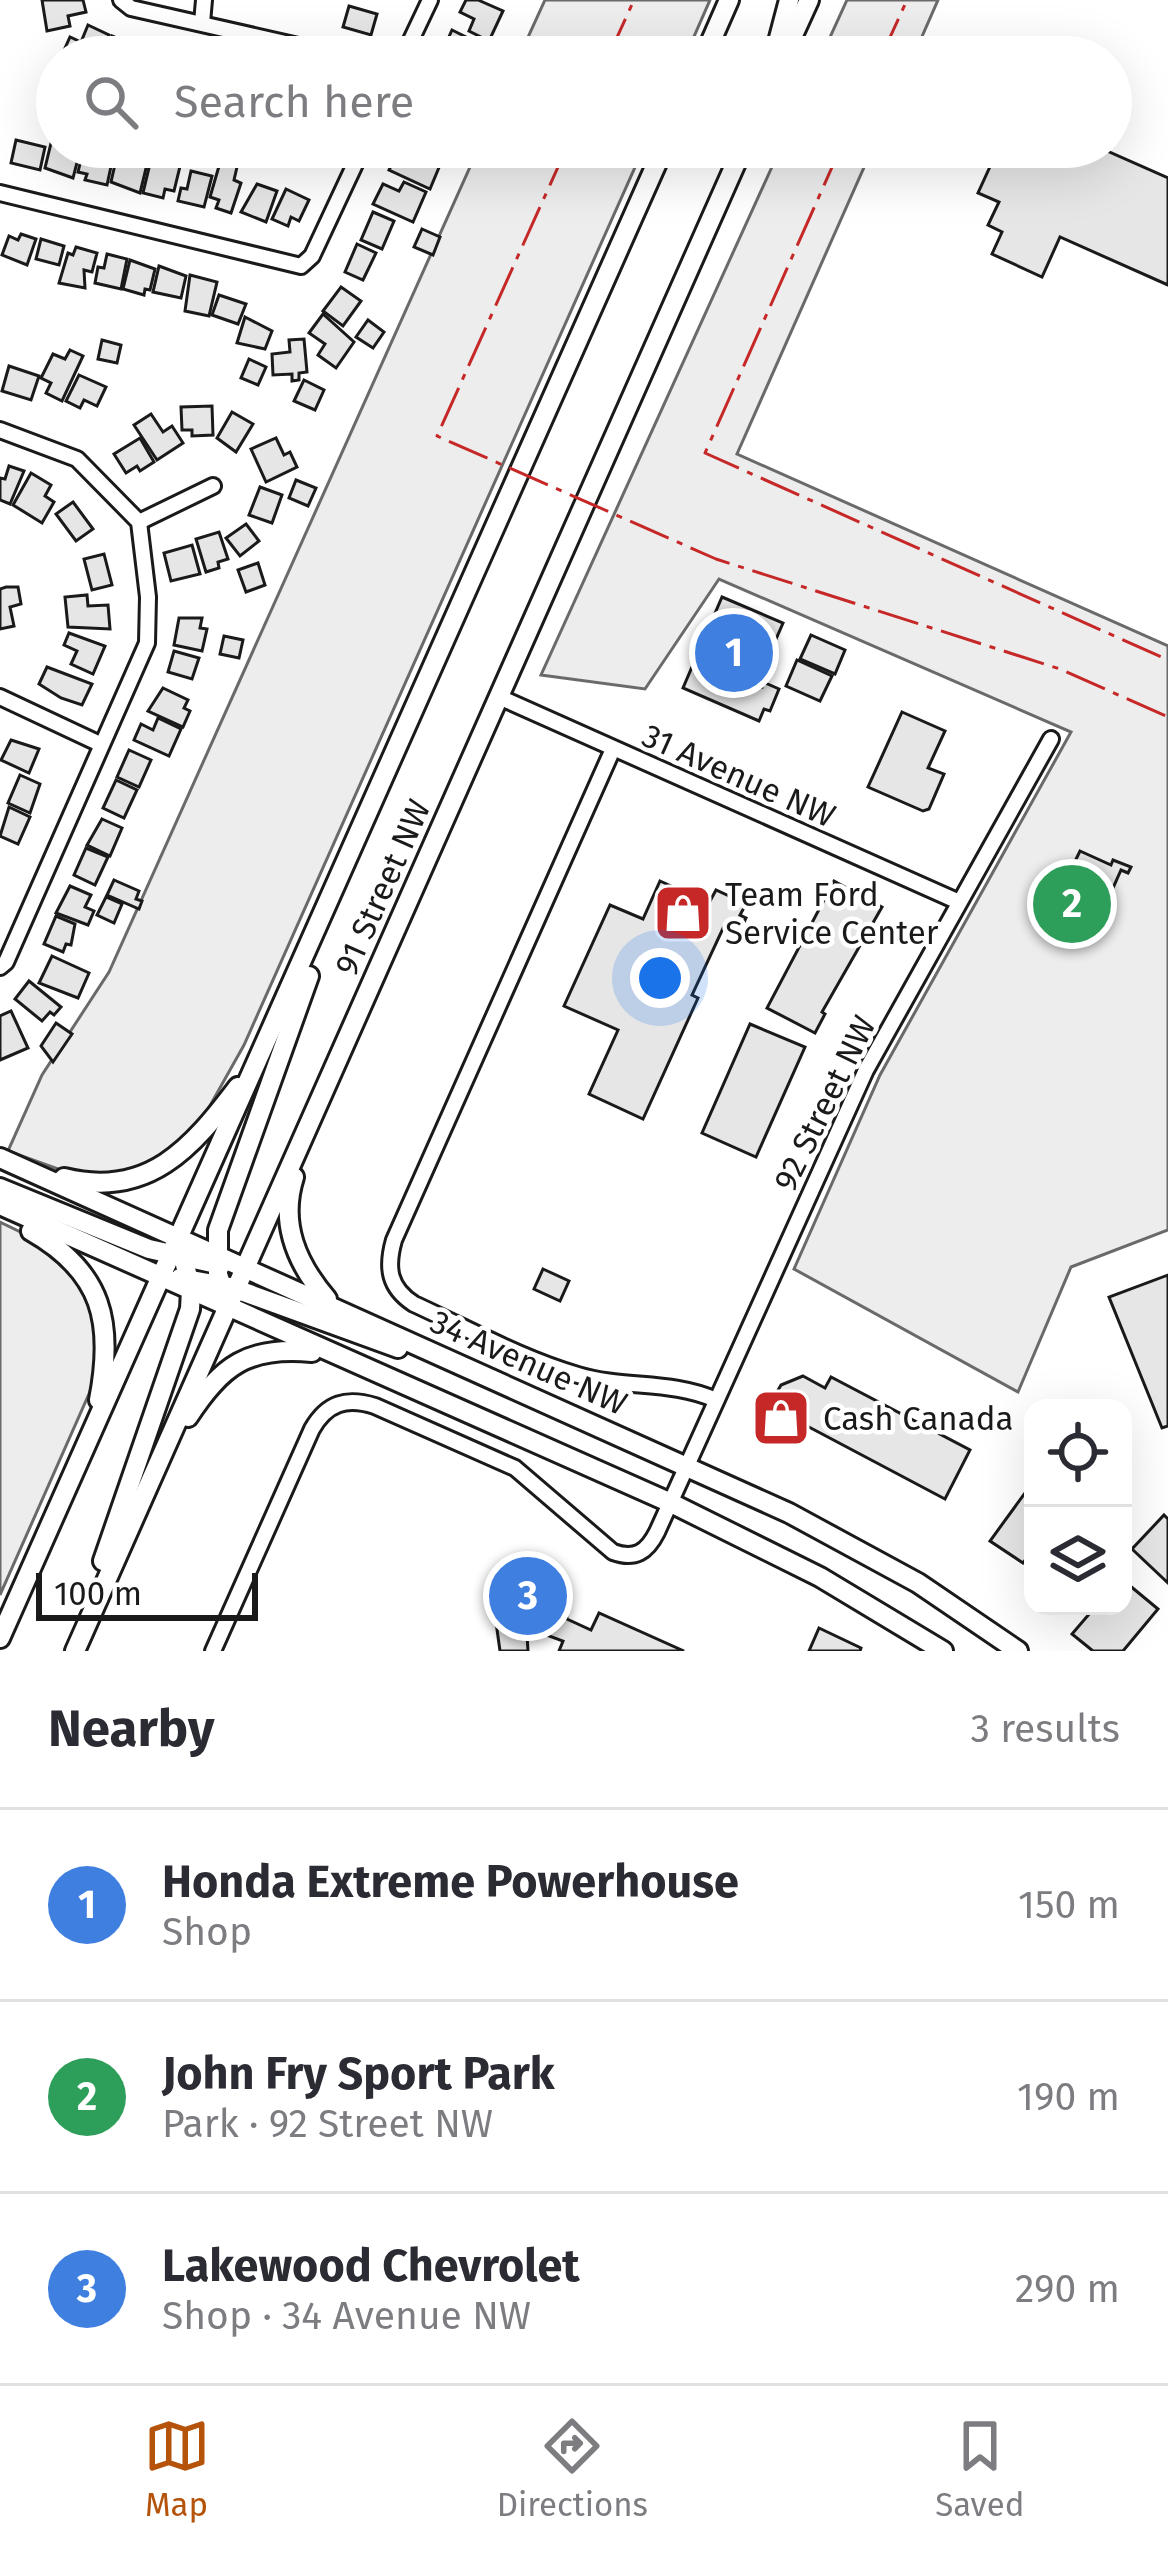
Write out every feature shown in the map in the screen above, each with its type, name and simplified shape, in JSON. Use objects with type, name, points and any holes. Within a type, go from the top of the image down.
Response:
[{"type":"main road","points":[[713,36],[729,0]]},
{"type":"main road","points":[[783,36],[789,0]]},
{"type":"main road","points":[[790,36],[809,0]]},
{"type":"main road","name":"91 Street NW","points":[[0,1639],[178,1250],[655,168]]},
{"type":"main road","name":"91 Street NW","points":[[73,1651],[158,1462],[223,1280],[245,1267],[734,168]]},
{"type":"main road","points":[[373,806],[218,1230],[223,1280],[533,1396]]},
{"type":"main road","points":[[9,1162],[109,1184],[149,1174],[182,1154],[260,1060]]},
{"type":"main road","points":[[320,1101],[291,1186],[289,1217],[293,1249],[303,1272],[334,1307]]},
{"type":"main road","name":"34 Avenue NW","points":[[9,1162],[178,1250],[329,1353],[670,1502],[801,1567],[943,1651]]},
{"type":"main road","points":[[0,1188],[178,1250],[189,1284],[190,1309],[73,1651]]},
{"type":"main road","name":"34 Avenue NW","points":[[0,1205],[162,1278],[189,1284],[223,1280],[245,1267],[688,1465],[892,1568],[1018,1651]]},
{"type":"main road","points":[[0,1215],[52,1243],[89,1283],[103,1308],[107,1359],[94,1428]]},
{"type":"main road","points":[[158,1462],[207,1389],[229,1366],[270,1351],[329,1353]]},
{"type":"street","points":[[121,0],[131,8],[257,36]]},
{"type":"street","points":[[202,23],[204,0]]},
{"type":"street","points":[[413,36],[430,0]]},
{"type":"street","points":[[0,193],[302,266],[312,256],[353,168]]},
{"type":"street","points":[[0,430],[77,459],[139,522],[148,597],[147,643],[0,967]]},
{"type":"street","points":[[139,522],[213,486]]},
{"type":"street","points":[[0,697],[100,744]]},
{"type":"street","name":"31 Avenue NW","points":[[499,697],[958,902]]},
{"type":"street","name":"92 Street NW","points":[[670,1502],[866,1070],[1051,739]]},
{"type":"street","name":"34 Avenue NW","points":[[613,749],[394,1240],[389,1262],[392,1282],[414,1304],[559,1369],[605,1381],[682,1387],[716,1400]]},
{"type":"street","points":[[213,1651],[312,1429],[336,1404],[353,1401],[375,1406],[515,1468],[620,1554],[645,1551],[670,1502]]},
{"type":"shaded area","points":[[545,0],[710,0],[694,36],[529,36]]},
{"type":"shaded area","points":[[847,0],[938,0],[922,36],[831,36]]},
{"type":"shaded area","points":[[470,168],[635,168],[244,1045],[207,1111],[172,1149],[135,1170],[91,1176],[69,1173],[8,1151],[42,1075],[109,972]]},
{"type":"shaded area","points":[[771,168],[864,168],[737,454],[1168,646],[1168,1230],[1071,1267],[1018,1392],[794,1269],[880,1075],[1071,732],[719,579],[645,689],[541,675]]},
{"type":"shaded area","points":[[0,1222],[39,1241],[86,1288],[101,1343],[92,1387],[0,1595]]},
{"type":"building","points":[[42,0],[83,0],[86,12],[68,16],[70,26],[47,31]]},
{"type":"building","points":[[466,0],[503,11],[491,36],[469,31],[474,19],[460,12]]},
{"type":"building","points":[[349,6],[377,14],[371,35],[343,27]]},
{"type":"building","points":[[88,25],[109,35],[109,36],[83,36]]},
{"type":"building","points":[[16,140],[36,145],[36,168],[40,170],[11,163]]},
{"type":"building","points":[[1132,162],[1168,178],[1168,285],[1060,237],[1042,277],[992,254],[1002,232],[988,225],[999,202],[978,193],[989,168],[1132,168]]},
{"type":"building","points":[[45,168],[76,168],[73,178]]},
{"type":"building","points":[[79,168],[111,168],[107,185],[85,180],[87,174],[78,172]]},
{"type":"building","points":[[114,168],[146,168],[140,193],[111,182]]},
{"type":"building","points":[[149,168],[180,168],[174,191],[165,189],[163,198],[143,193]]},
{"type":"building","points":[[218,168],[237,168],[234,180],[241,183],[231,213],[216,208],[219,200],[210,197]]},
{"type":"building","points":[[390,168],[439,168],[430,189]]},
{"type":"building","points":[[191,171],[212,176],[204,207],[178,201]]},
{"type":"building","points":[[404,182],[426,192],[413,222],[373,204],[383,184],[399,191]]},
{"type":"building","points":[[257,184],[277,191],[266,222],[241,212]]},
{"type":"building","points":[[286,189],[309,200],[299,221],[291,217],[288,226],[272,219]]},
{"type":"building","points":[[373,212],[394,221],[382,249],[361,240]]},
{"type":"building","points":[[422,229],[440,237],[433,255],[414,247]]},
{"type":"building","points":[[21,234],[36,239],[27,265],[2,255],[9,236],[18,240]]},
{"type":"building","points":[[41,239],[64,246],[59,265],[36,259]]},
{"type":"building","points":[[357,244],[376,253],[363,280],[345,272]]},
{"type":"building","points":[[76,247],[97,253],[92,272],[84,270],[85,288],[59,283],[68,253],[73,255]]},
{"type":"building","points":[[107,254],[127,259],[121,289],[95,283]]},
{"type":"building","points":[[130,260],[155,269],[144,295],[123,289]]},
{"type":"building","points":[[159,266],[186,276],[181,298],[153,292]]},
{"type":"building","points":[[190,275],[217,282],[209,316],[185,311]]},
{"type":"building","points":[[341,287],[361,301],[343,326],[323,311]]},
{"type":"building","points":[[219,295],[246,304],[238,324],[212,315]]},
{"type":"building","points":[[323,314],[354,342],[336,368],[318,355],[325,344],[309,333]]},
{"type":"building","points":[[245,317],[272,331],[265,349],[237,343]]},
{"type":"building","points":[[368,320],[384,332],[373,348],[356,337]]},
{"type":"building","points":[[304,339],[307,372],[292,381],[292,374],[273,375],[272,354],[290,352],[289,340]]},
{"type":"building","points":[[102,340],[121,345],[117,363],[98,359]]},
{"type":"building","points":[[70,350],[83,356],[62,401],[46,393],[51,383],[41,378],[53,354],[65,359]]},
{"type":"building","points":[[249,359],[266,367],[258,385],[241,378]]},
{"type":"building","points":[[9,366],[39,376],[31,400],[2,391]]},
{"type":"building","points":[[79,375],[106,387],[97,406],[84,400],[80,408],[66,401]]},
{"type":"building","points":[[304,380],[324,390],[315,410],[294,401]]},
{"type":"building","points":[[212,406],[213,435],[192,436],[192,430],[182,430],[181,407]]},
{"type":"building","points":[[232,412],[253,424],[236,452],[217,438]]},
{"type":"building","points":[[151,414],[163,432],[172,426],[183,443],[157,460],[134,425]]},
{"type":"building","points":[[140,438],[154,462],[126,473],[114,454]]},
{"type":"building","points":[[276,438],[297,467],[266,482],[251,449]]},
{"type":"building","points":[[9,466],[24,471],[10,504],[0,500],[0,478],[5,479]]},
{"type":"building","points":[[31,473],[51,485],[45,496],[54,502],[42,523],[13,505]]},
{"type":"building","points":[[296,480],[316,488],[308,506],[289,498]]},
{"type":"building","points":[[260,487],[282,495],[272,523],[249,515]]},
{"type":"building","points":[[73,502],[93,529],[76,541],[56,514]]},
{"type":"building","points":[[246,524],[259,541],[240,556],[226,538]]},
{"type":"building","points":[[219,532],[228,559],[206,572],[196,539]]},
{"type":"building","points":[[192,545],[200,574],[171,581],[164,553]]},
{"type":"building","points":[[104,554],[112,585],[92,590],[84,559]]},
{"type":"building","points":[[258,563],[265,585],[246,592],[238,570]]},
{"type":"building","points":[[18,587],[21,604],[10,607],[14,626],[0,629],[0,589]]},
{"type":"building","points":[[87,595],[88,606],[108,605],[110,629],[68,627],[65,597]]},
{"type":"building","points":[[722,597],[783,623],[756,685],[762,687],[763,682],[779,689],[770,711],[764,709],[759,721],[683,688]]},
{"type":"building","points":[[179,618],[202,618],[200,628],[207,629],[202,651],[174,645]]},
{"type":"building","points":[[69,633],[105,646],[93,674],[71,664],[77,651],[64,645]]},
{"type":"building","points":[[811,635],[845,650],[835,674],[800,659]]},
{"type":"building","points":[[224,636],[243,640],[239,658],[220,654]]},
{"type":"building","points":[[174,651],[199,658],[192,679],[168,672]]},
{"type":"building","points":[[797,660],[832,676],[820,701],[786,686]]},
{"type":"building","points":[[47,667],[92,684],[82,705],[39,684]]},
{"type":"building","points":[[163,688],[188,700],[184,708],[190,711],[183,727],[148,711]]},
{"type":"building","points":[[902,712],[945,731],[928,768],[944,774],[929,809],[923,811],[868,787]]},
{"type":"building","points":[[158,718],[181,729],[169,756],[134,740],[141,724],[153,730]]},
{"type":"building","points":[[11,740],[39,749],[29,773],[1,760]]},
{"type":"building","points":[[129,750],[151,760],[139,787],[117,777]]},
{"type":"building","points":[[20,775],[40,784],[30,813],[8,803]]},
{"type":"building","points":[[116,780],[137,790],[124,818],[103,808]]},
{"type":"building","points":[[9,807],[30,817],[18,844],[0,836]]},
{"type":"building","points":[[102,819],[122,828],[110,856],[87,845]]},
{"type":"building","points":[[86,848],[108,857],[95,885],[74,875]]},
{"type":"building","points":[[1080,851],[1111,865],[1113,860],[1131,867],[1128,873],[1121,870],[1109,897],[1100,893],[1097,899],[1064,884]]},
{"type":"building","points":[[114,880],[139,891],[139,909],[107,895]]},
{"type":"building","points":[[660,881],[709,903],[716,890],[746,904],[740,915],[746,918],[740,931],[725,924],[692,995],[698,998],[643,1119],[589,1094],[618,1030],[564,1006],[610,905],[643,919]]},
{"type":"building","points":[[834,881],[882,907],[822,1012],[815,1033],[767,1008]]},
{"type":"building","points":[[70,886],[91,895],[85,907],[94,911],[88,925],[56,913]]},
{"type":"building","points":[[106,897],[122,904],[114,923],[97,915]]},
{"type":"building","points":[[56,916],[75,924],[71,945],[66,944],[63,952],[44,944]]},
{"type":"building","points":[[52,956],[89,973],[78,998],[39,983]]},
{"type":"building","points":[[29,981],[61,1007],[54,1015],[50,1012],[42,1021],[15,999]]},
{"type":"building","points":[[11,1011],[28,1048],[0,1060],[0,1016]]},
{"type":"building","points":[[56,1023],[72,1034],[53,1062],[41,1046]]},
{"type":"building","points":[[750,1024],[805,1047],[756,1157],[702,1133]]},
{"type":"building","points":[[543,1269],[569,1281],[560,1301],[534,1289]]},
{"type":"building","points":[[1168,1275],[1168,1426],[1162,1428],[1109,1297]]},
{"type":"building","points":[[803,1376],[825,1388],[831,1377],[970,1450],[945,1499],[807,1426],[801,1438],[763,1417],[781,1385]]},
{"type":"building","points":[[1024,1494],[1024,1562],[990,1541]]},
{"type":"building","points":[[1164,1515],[1168,1519],[1168,1583],[1132,1549]]},
{"type":"building","points":[[562,1572],[567,1619],[591,1630],[599,1613],[684,1651],[559,1651],[563,1641],[544,1634],[527,1635],[528,1651],[500,1651],[490,1579]]},
{"type":"building","points":[[1132,1587],[1158,1609],[1123,1651],[1093,1651],[1072,1634],[1088,1615],[1132,1615]]},
{"type":"building","points":[[819,1628],[861,1648],[860,1651],[809,1651]]},
{"type":"power","points":[[618,36],[634,0]]},
{"type":"power","points":[[891,36],[907,0]]},
{"type":"power","points":[[558,168],[437,436],[716,559],[1060,669],[1168,717]]},
{"type":"power","points":[[832,168],[705,453],[1168,660]]},
{"type":"place","name":"Honda Extreme Powerhouse","points":[[734,653]]},
{"type":"place","name":"John Fry Sport Park","points":[[1072,904]]},
{"type":"place","name":"Team Ford Service Center","points":[[683,913]]},
{"type":"place","name":"Cash Canada","points":[[781,1418]]},
{"type":"place","name":"Lakewood Chevrolet","points":[[528,1596]]}]
